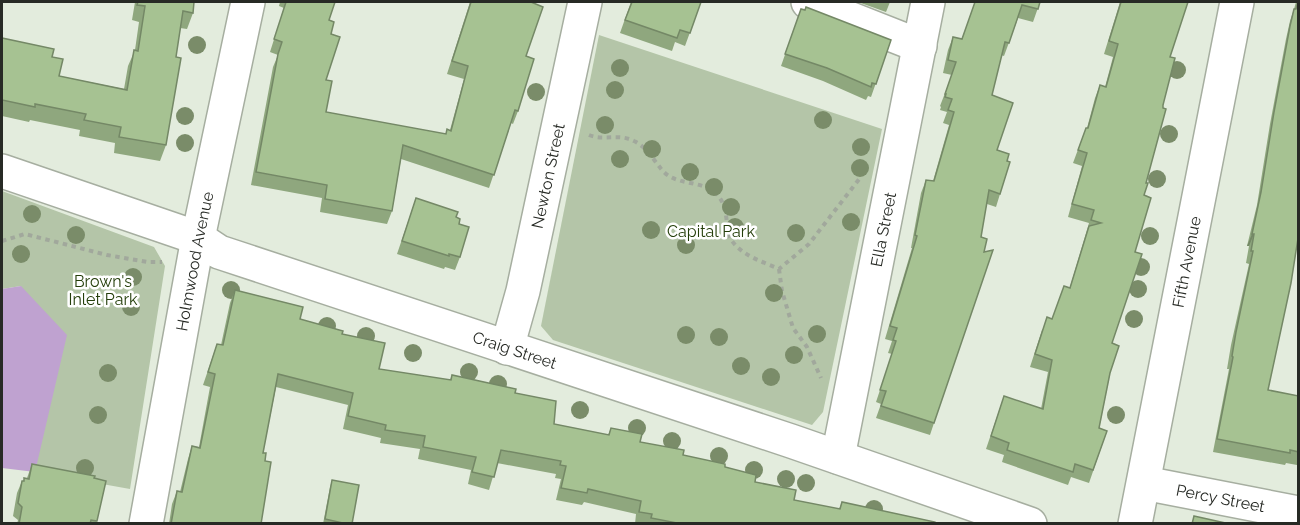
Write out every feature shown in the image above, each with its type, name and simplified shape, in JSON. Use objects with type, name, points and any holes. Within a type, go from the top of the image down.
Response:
[{"type":"street","name":"Holmwood Avenue","points":[[146,524],[198,237],[248,2]]},
{"type":"street","name":"Newton Street","points":[[507,348],[523,291],[585,2]]},
{"type":"street","points":[[808,2],[920,46]]},
{"type":"street","name":"Ella Street","points":[[838,457],[928,2]]},
{"type":"street","name":"Fifth Avenue","points":[[1136,524],[1237,2]]},
{"type":"street","name":"Craig Street","points":[[2,171],[198,237],[219,252],[838,457],[1030,524]]},
{"type":"street","name":"Percy Street","points":[[1144,483],[1299,513]]},
{"type":"path","points":[[559,126],[595,137],[619,135],[634,141],[650,152],[668,176],[700,185],[714,192],[726,211],[730,240],[744,252],[779,269]]},
{"type":"path","points":[[779,269],[809,244],[858,180],[876,162],[896,164]]},
{"type":"path","points":[[2,241],[25,234],[107,255],[148,262],[169,262]]},
{"type":"path","points":[[779,269],[782,291],[793,328],[807,347],[819,376],[825,383]]},
{"type":"green space","name":"Capital Park","points":[[599,35],[882,129],[823,412],[812,425],[553,340],[541,326]]},
{"type":"green space","name":"Brown's Inlet Park","points":[[2,191],[154,247],[165,266],[130,489],[35,472],[21,286],[2,289]]},
{"type":"shaded area","points":[[21,286],[67,335],[35,472],[2,468],[2,289]]},
{"type":"building","points":[[138,2],[194,2],[193,13],[183,11],[176,57],[181,58],[166,145],[119,137],[121,127],[84,120],[86,114],[2,100],[2,38],[54,49],[52,57],[63,59],[59,76],[127,90],[134,50],[138,51],[145,6],[137,5]]},
{"type":"building","points":[[286,2],[335,2],[329,20],[334,22],[331,34],[340,37],[326,80],[332,81],[326,112],[446,134],[447,129],[451,131],[468,66],[452,61],[471,2],[531,2],[543,7],[526,56],[534,59],[518,111],[515,110],[494,175],[403,145],[392,211],[325,199],[327,185],[256,172],[282,42],[274,39]]},
{"type":"building","points":[[632,2],[701,2],[690,33],[680,30],[677,38],[625,20]]},
{"type":"building","points":[[975,2],[1040,2],[1038,9],[1022,5],[1009,43],[1005,42],[992,95],[1013,103],[997,150],[1009,154],[1007,161],[1010,162],[1000,194],[989,190],[981,237],[987,239],[984,252],[993,250],[934,423],[881,406],[886,391],[880,390],[896,341],[893,340],[897,328],[890,326],[917,236],[915,235],[926,180],[934,181],[954,112],[948,110],[952,99],[945,97],[956,62],[948,60],[953,37],[962,39]]},
{"type":"building","points":[[1121,2],[1188,2],[1170,57],[1175,58],[1163,105],[1166,109],[1146,183],[1148,183],[1144,195],[1151,198],[1135,252],[1142,254],[1112,343],[1119,346],[1110,373],[1099,428],[1107,431],[1093,470],[1075,464],[1073,472],[1007,450],[1009,443],[991,436],[1004,396],[1043,409],[1052,360],[1035,354],[1047,317],[1052,319],[1064,286],[1070,288],[1089,226],[1101,223],[1091,220],[1094,210],[1072,204],[1087,153],[1078,150],[1086,128],[1088,128],[1100,85],[1106,87],[1118,44],[1109,41]]},
{"type":"building","points":[[1298,2],[1299,232],[1291,283],[1268,390],[1299,396],[1299,452],[1290,450],[1290,453],[1217,439],[1253,251],[1251,251],[1254,234],[1252,234],[1274,112],[1290,26]]},
{"type":"building","points":[[806,7],[891,40],[876,84],[872,83],[871,87],[827,68],[785,54],[801,9],[805,10]]},
{"type":"building","points":[[416,198],[458,212],[456,217],[460,219],[459,224],[469,227],[460,257],[449,254],[449,256],[402,241]]},
{"type":"building","points":[[235,290],[303,307],[300,319],[343,331],[342,334],[385,343],[379,369],[451,380],[452,375],[516,389],[515,393],[556,401],[554,424],[609,435],[611,428],[642,434],[640,442],[684,450],[683,455],[725,464],[725,467],[756,475],[755,482],[796,490],[794,500],[840,509],[842,502],[935,522],[935,524],[682,524],[651,518],[652,514],[639,512],[641,501],[588,489],[587,493],[561,488],[566,466],[560,465],[561,461],[501,450],[494,477],[472,472],[476,457],[423,447],[425,436],[385,430],[386,425],[348,416],[353,393],[278,374],[263,453],[266,453],[265,461],[271,462],[261,524],[171,524],[177,491],[182,492],[192,446],[200,448],[215,374],[208,372],[217,344],[223,345]]},
{"type":"building","points":[[32,464],[95,476],[94,478],[106,481],[97,521],[91,520],[90,524],[19,524],[22,507],[18,503],[22,481],[24,478],[29,479]]},
{"type":"building","points":[[332,480],[359,485],[352,524],[325,519]]},
{"type":"building","points":[[1194,516],[1230,524],[1192,524]]}]
